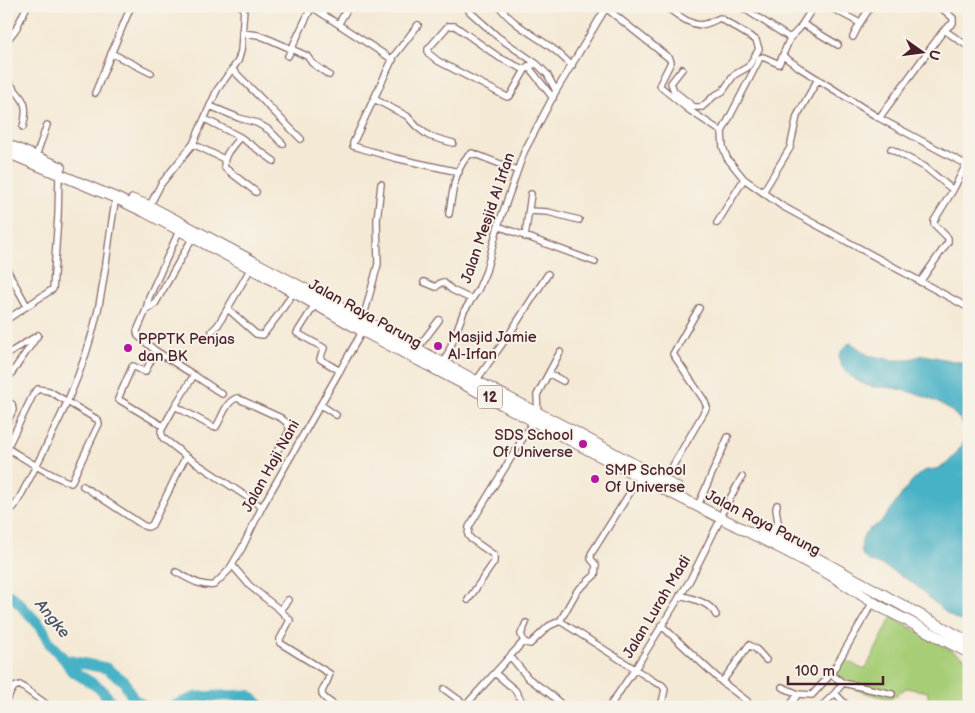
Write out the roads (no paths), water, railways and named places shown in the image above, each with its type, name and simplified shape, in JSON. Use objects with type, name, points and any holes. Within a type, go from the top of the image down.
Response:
[{"type":"highway","name":"Jalan Raya Parung","points":[[8,149],[36,156],[116,196]]},
{"type":"highway","name":"Jalan Raya Parung","points":[[8,149],[59,174],[147,209],[536,417],[573,431],[722,514],[969,642]]},
{"type":"highway","name":"Jalan Raya Parung","points":[[194,235],[251,268],[296,288]]},
{"type":"highway","name":"Jalan Raya Parung","points":[[364,324],[418,349],[476,381],[640,477],[770,535],[874,602],[969,653]]},
{"type":"street","points":[[6,42],[9,32],[16,29],[27,6]]},
{"type":"street","points":[[95,93],[131,6]]},
{"type":"street","points":[[339,23],[349,6]]},
{"type":"street","points":[[499,6],[510,19],[526,32],[554,49],[572,66]]},
{"type":"street","points":[[665,6],[690,22],[699,25],[720,18],[756,40],[758,44],[759,48],[748,67],[734,75],[723,91],[702,107],[694,106],[674,91],[672,83],[682,69]]},
{"type":"street","points":[[740,6],[790,38]]},
{"type":"street","points":[[814,6],[803,24],[790,38],[778,64],[762,57],[760,58],[722,132],[723,147],[727,158],[744,179],[782,206],[969,308]]},
{"type":"street","points":[[828,6],[860,23]]},
{"type":"street","points":[[853,37],[871,6]]},
{"type":"street","points":[[879,118],[944,30],[954,20],[939,6]]},
{"type":"street","points":[[147,209],[161,184],[193,144],[217,90],[240,57],[243,7]]},
{"type":"street","points":[[288,56],[312,7],[393,60]]},
{"type":"street","points":[[606,7],[671,60],[660,84],[661,87],[689,110],[722,132]]},
{"type":"street","name":"Jalan Mesjid Al Irfan","points":[[444,364],[464,311],[478,290],[486,271],[498,226],[516,170],[524,152],[552,98],[606,7]]},
{"type":"street","points":[[470,11],[498,37],[537,64],[547,74],[556,91]]},
{"type":"street","points":[[803,24],[838,45]]},
{"type":"street","points":[[418,25],[410,39],[396,53],[353,143],[354,147],[459,172]]},
{"type":"street","points":[[537,64],[526,68],[508,97],[438,62],[428,53],[428,49],[448,26],[452,25],[500,58],[526,68],[552,98]]},
{"type":"street","points":[[944,30],[969,47]]},
{"type":"street","points":[[242,33],[258,35],[307,56],[312,63],[329,75]]},
{"type":"street","points":[[111,53],[151,73]]},
{"type":"street","points":[[783,56],[879,118],[968,162],[934,221],[934,224],[948,238],[948,242],[920,282]]},
{"type":"street","points":[[232,69],[301,139]]},
{"type":"street","points":[[6,79],[21,96],[25,104],[26,112],[23,127]]},
{"type":"street","points":[[763,192],[790,148],[797,116],[818,79]]},
{"type":"street","points":[[374,99],[407,116],[429,136],[453,143]]},
{"type":"street","points":[[210,106],[257,123],[269,130],[283,144]]},
{"type":"street","points":[[205,119],[240,136],[274,161]]},
{"type":"street","points":[[36,156],[47,125]]},
{"type":"street","points":[[240,136],[224,159],[225,168],[256,192]]},
{"type":"street","points":[[193,144],[224,159]]},
{"type":"street","points":[[891,148],[925,167],[953,190]]},
{"type":"street","points":[[449,214],[454,188],[464,158],[472,153],[516,170]]},
{"type":"street","points":[[6,320],[53,290],[59,174]]},
{"type":"street","points":[[717,223],[744,179]]},
{"type":"street","name":"Jalan Haji Nani","points":[[176,572],[207,586],[214,585],[232,565],[262,507],[340,371],[364,324],[378,264],[380,184]]},
{"type":"street","points":[[526,237],[531,194]]},
{"type":"street","points":[[6,508],[8,510],[17,504],[68,403],[86,353],[98,310],[116,196]]},
{"type":"street","points":[[529,211],[548,212],[579,220]]},
{"type":"street","points":[[498,226],[596,262]]},
{"type":"street","points":[[180,228],[149,298],[137,334],[141,340],[156,351],[222,394]]},
{"type":"street","points":[[146,310],[155,304],[194,235]]},
{"type":"street","points":[[6,268],[27,306]]},
{"type":"street","points":[[212,330],[218,325],[251,268]]},
{"type":"street","points":[[476,381],[548,274]]},
{"type":"street","points":[[424,282],[436,287],[443,282],[452,290],[471,299]]},
{"type":"street","points":[[154,287],[162,292]]},
{"type":"street","points":[[228,309],[256,334],[261,336],[279,314],[296,288]]},
{"type":"street","points":[[318,300],[297,333],[324,348],[320,359],[340,371]]},
{"type":"street","points":[[664,481],[707,407],[674,354],[699,308]]},
{"type":"street","points":[[418,349],[439,320]]},
{"type":"street","points":[[6,354],[38,335],[9,377],[6,378]]},
{"type":"street","points":[[156,351],[145,372],[132,367],[118,399],[163,426]]},
{"type":"street","points":[[468,600],[495,558],[494,555],[471,539],[468,535],[469,526],[536,417],[537,395],[550,374],[560,352]]},
{"type":"street","points":[[194,374],[163,426],[161,434],[163,438],[186,456],[262,507]]},
{"type":"street","points":[[550,374],[564,381]]},
{"type":"street","points":[[38,389],[49,391],[68,403],[95,417],[99,424],[71,483],[6,448],[34,393],[38,389]]},
{"type":"street","points":[[175,406],[213,427],[216,427],[233,399],[237,398],[281,418],[287,423],[290,430],[274,456]]},
{"type":"street","points":[[6,401],[12,404],[13,410],[6,424]]},
{"type":"street","points":[[321,405],[336,415]]},
{"type":"street","points":[[700,501],[728,438]]},
{"type":"street","points":[[83,486],[148,527],[152,525],[186,456]]},
{"type":"street","points":[[524,642],[530,644],[549,626],[560,621],[578,591],[595,575],[597,567],[591,559],[591,554],[640,477]]},
{"type":"street","name":"Jalan Lurah Madi","points":[[609,707],[690,580],[742,477]]},
{"type":"street","points":[[770,535],[778,522],[777,505]]},
{"type":"street","points":[[232,565],[250,586],[290,620],[280,642],[330,674],[321,691],[324,698],[337,707]]},
{"type":"street","points":[[680,595],[708,605],[714,609],[716,614]]},
{"type":"street","points":[[280,610],[288,600]]},
{"type":"street","points":[[782,687],[798,694],[812,695],[831,674],[874,602]]},
{"type":"street","points":[[560,621],[664,687],[661,707]]},
{"type":"street","points":[[524,642],[521,634],[526,623]]},
{"type":"street","points":[[661,625],[722,682],[747,701]]},
{"type":"street","points":[[444,689],[467,706],[524,642]]},
{"type":"street","points":[[722,682],[749,645],[756,649],[766,660]]},
{"type":"street","points":[[511,657],[528,678],[564,707]]},
{"type":"street","points":[[496,674],[515,690],[525,707]]},
{"type":"street","points":[[831,674],[843,683],[892,694]]},
{"type":"street","points":[[616,682],[622,687]]},
{"type":"street","points":[[821,707],[843,683]]},
{"type":"street","points":[[6,700],[14,687],[20,685],[50,707]]},
{"type":"street","points":[[835,693],[848,707]]},
{"type":"street","points":[[789,707],[798,694]]},
{"type":"water","points":[[851,343],[868,355],[892,360],[906,360],[924,355],[969,364],[969,614],[962,621],[951,616],[910,581],[866,559],[861,547],[865,533],[881,522],[919,474],[944,465],[954,456],[964,442],[965,431],[960,420],[940,404],[914,393],[889,387],[869,386],[853,377],[844,370],[839,361],[840,352]]},
{"type":"waterway","name":"Angke","points":[[6,593],[15,599],[42,628],[50,644],[65,660],[106,668],[124,681],[133,699],[146,707]]},
{"type":"waterway","points":[[65,660],[71,670],[101,689],[115,707]]},
{"type":"waterway","name":"Angke","points":[[171,707],[197,697],[248,695],[262,707]]},
{"type":"place","name":"Masjid Jamie Al-Irfan","points":[[438,346]]},
{"type":"place","name":"PPPTK Penjas dan BK","points":[[128,348]]},
{"type":"place","name":"SDS School Of Universe","points":[[583,444]]},
{"type":"place","name":"SMP School Of Universe","points":[[595,479]]}]
